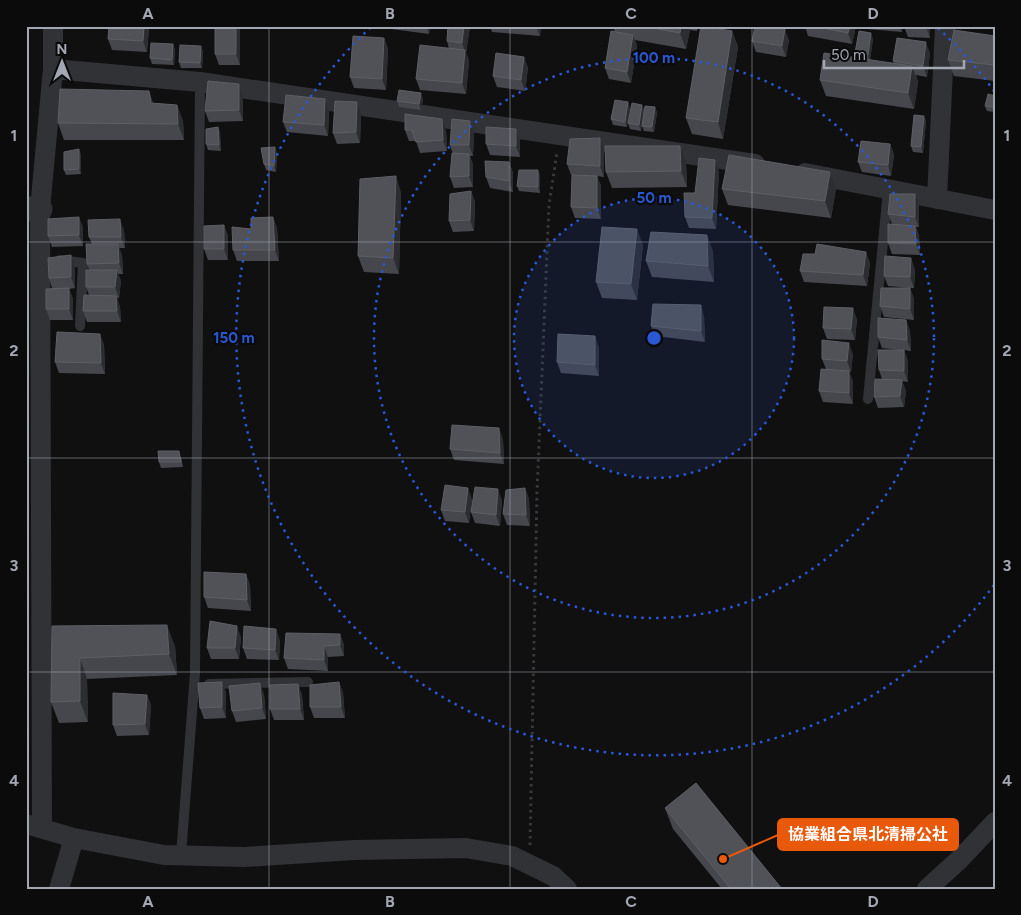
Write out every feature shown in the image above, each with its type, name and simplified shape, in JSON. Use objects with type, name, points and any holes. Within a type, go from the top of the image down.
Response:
[{"type":"street","points":[[53,26],[53,69],[33,209],[40,258],[34,825],[74,838],[164,855],[244,857],[354,850],[466,848],[512,856],[553,876],[567,889]]},
{"type":"street","points":[[937,199],[944,26]]},
{"type":"street","points":[[53,69],[200,82],[560,134],[781,168],[995,210]]},
{"type":"street","points":[[928,889],[995,822]]},
{"type":"street","points":[[59,889],[74,838]]},
{"type":"lane","points":[[181,855],[194,684],[200,82]]},
{"type":"lane","points":[[868,399],[888,190]]},
{"type":"lane","points":[[40,258],[83,263],[80,326]]},
{"type":"lane","points":[[194,684],[308,682]]},
{"type":"path","points":[[529,863],[540,423],[549,205],[560,134]]},
{"type":"building","points":[[109,26],[144,26],[143,41],[108,39]]},
{"type":"building","points":[[215,26],[236,26],[236,54],[215,54]]},
{"type":"building","points":[[448,26],[464,26],[462,43],[447,41]]},
{"type":"building","points":[[642,26],[681,26],[680,33]]},
{"type":"building","points":[[701,26],[732,31],[718,122],[686,118]]},
{"type":"building","points":[[755,26],[772,26],[785,29],[782,46],[752,41]]},
{"type":"building","points":[[813,26],[850,26],[848,33]]},
{"type":"building","points":[[954,30],[995,36],[995,65],[948,60]]},
{"type":"building","points":[[611,31],[633,35],[627,72],[605,68]]},
{"type":"building","points":[[859,31],[871,33],[868,55],[855,53]]},
{"type":"building","points":[[353,36],[384,38],[382,79],[350,77]]},
{"type":"building","points":[[897,38],[926,42],[923,66],[893,61]]},
{"type":"building","points":[[151,43],[173,44],[172,60],[150,58]]},
{"type":"building","points":[[180,45],[201,46],[200,63],[179,62]]},
{"type":"building","points":[[420,45],[465,50],[462,83],[416,79]]},
{"type":"building","points":[[496,53],[524,57],[521,80],[493,76]]},
{"type":"building","points":[[824,53],[912,66],[908,93],[820,80]]},
{"type":"building","points":[[208,81],[239,84],[239,110],[205,111]]},
{"type":"building","points":[[60,89],[149,91],[151,103],[177,105],[178,124],[58,123]]},
{"type":"building","points":[[399,90],[421,93],[419,104],[397,101]]},
{"type":"building","points":[[988,94],[995,96],[995,107],[985,106]]},
{"type":"building","points":[[286,95],[325,99],[324,125],[283,122]]},
{"type":"building","points":[[615,100],[628,102],[625,122],[611,119]]},
{"type":"building","points":[[335,101],[357,102],[356,132],[333,133]]},
{"type":"building","points":[[632,103],[642,105],[639,125],[628,123]]},
{"type":"building","points":[[645,106],[655,107],[652,127],[642,126]]},
{"type":"building","points":[[405,114],[442,119],[443,140],[416,142],[412,130],[405,130]]},
{"type":"building","points":[[914,115],[924,116],[921,147],[911,146]]},
{"type":"building","points":[[452,119],[470,121],[469,145],[450,145]]},
{"type":"building","points":[[218,127],[219,145],[206,144],[206,129]]},
{"type":"building","points":[[486,127],[516,129],[516,146],[486,144]]},
{"type":"building","points":[[600,138],[600,166],[567,164],[570,139]]},
{"type":"building","points":[[861,141],[890,144],[888,165],[858,162]]},
{"type":"building","points":[[605,146],[680,146],[681,171],[606,172]]},
{"type":"building","points":[[275,147],[274,166],[264,164],[261,148]]},
{"type":"building","points":[[79,149],[79,169],[64,170],[64,152]]},
{"type":"building","points":[[452,153],[469,154],[469,176],[450,177]]},
{"type":"building","points":[[729,155],[830,172],[825,201],[722,189]]},
{"type":"building","points":[[699,158],[715,160],[712,218],[685,217],[684,193],[695,193]]},
{"type":"building","points":[[485,161],[509,162],[509,181],[486,177]]},
{"type":"building","points":[[519,170],[538,170],[538,187],[517,186]]},
{"type":"building","points":[[572,175],[597,176],[597,208],[571,207]]},
{"type":"building","points":[[396,176],[393,258],[358,256],[360,179]]},
{"type":"building","points":[[471,191],[470,220],[449,221],[450,194]]},
{"type":"building","points":[[890,194],[915,194],[915,217],[888,214]]},
{"type":"building","points":[[79,217],[79,235],[48,236],[48,219]]},
{"type":"building","points":[[273,217],[275,250],[233,250],[232,227],[251,229],[251,218]]},
{"type":"building","points":[[120,219],[121,237],[89,237],[88,220]]},
{"type":"building","points":[[888,224],[915,226],[916,244],[888,243]]},
{"type":"building","points":[[224,225],[224,249],[204,249],[204,226]]},
{"type":"building","points":[[602,227],[637,229],[631,284],[596,282]]},
{"type":"building","points":[[651,232],[707,235],[708,266],[646,261]]},
{"type":"building","points":[[86,244],[118,244],[119,263],[87,264]]},
{"type":"building","points":[[817,244],[866,252],[863,275],[800,271],[803,254],[815,254]]},
{"type":"building","points":[[71,255],[71,277],[49,278],[48,258]]},
{"type":"building","points":[[885,256],[911,258],[910,277],[884,276]]},
{"type":"building","points":[[86,270],[117,270],[115,287],[86,287]]},
{"type":"building","points":[[69,288],[69,309],[46,309],[46,289]]},
{"type":"building","points":[[881,288],[910,288],[910,309],[880,306]]},
{"type":"building","points":[[84,295],[116,296],[117,311],[83,311]]},
{"type":"building","points":[[653,304],[701,305],[701,331],[651,326]]},
{"type":"building","points":[[824,307],[853,308],[851,329],[823,328]]},
{"type":"building","points":[[878,318],[906,320],[907,340],[878,337]]},
{"type":"building","points":[[57,332],[100,334],[101,363],[55,362]]},
{"type":"building","points":[[558,334],[595,336],[595,365],[557,362]]},
{"type":"building","points":[[822,340],[849,343],[847,361],[822,359]]},
{"type":"building","points":[[878,350],[904,350],[904,371],[879,370]]},
{"type":"building","points":[[821,369],[849,371],[849,393],[819,391]]},
{"type":"building","points":[[875,379],[902,380],[900,396],[874,397]]},
{"type":"building","points":[[452,425],[499,428],[500,453],[450,449]]},
{"type":"building","points":[[158,451],[179,451],[181,462],[159,462]]},
{"type":"building","points":[[445,485],[468,488],[465,512],[441,510]]},
{"type":"building","points":[[475,487],[498,489],[496,515],[471,512]]},
{"type":"building","points":[[525,488],[526,515],[503,514],[506,490]]},
{"type":"building","points":[[204,572],[246,574],[247,600],[204,597]]},
{"type":"building","points":[[210,621],[237,626],[235,648],[207,648]]},
{"type":"building","points":[[167,625],[169,654],[80,658],[80,701],[51,702],[52,626]]},
{"type":"building","points":[[244,626],[276,629],[275,650],[243,648]]},
{"type":"building","points":[[286,633],[340,634],[340,645],[324,646],[324,660],[284,658]]},
{"type":"building","points":[[222,682],[222,707],[200,708],[198,683]]},
{"type":"building","points":[[339,682],[341,707],[310,707],[310,685]]},
{"type":"building","points":[[260,683],[262,708],[232,711],[229,686]]},
{"type":"building","points":[[298,684],[300,709],[270,709],[270,685]]},
{"type":"building","points":[[113,693],[147,695],[145,724],[113,725]]},
{"type":"building","points":[[696,783],[782,889],[731,889],[665,808]]},
{"type":"place","name":"協業組合県北清掃公社","points":[[723,859]]}]
